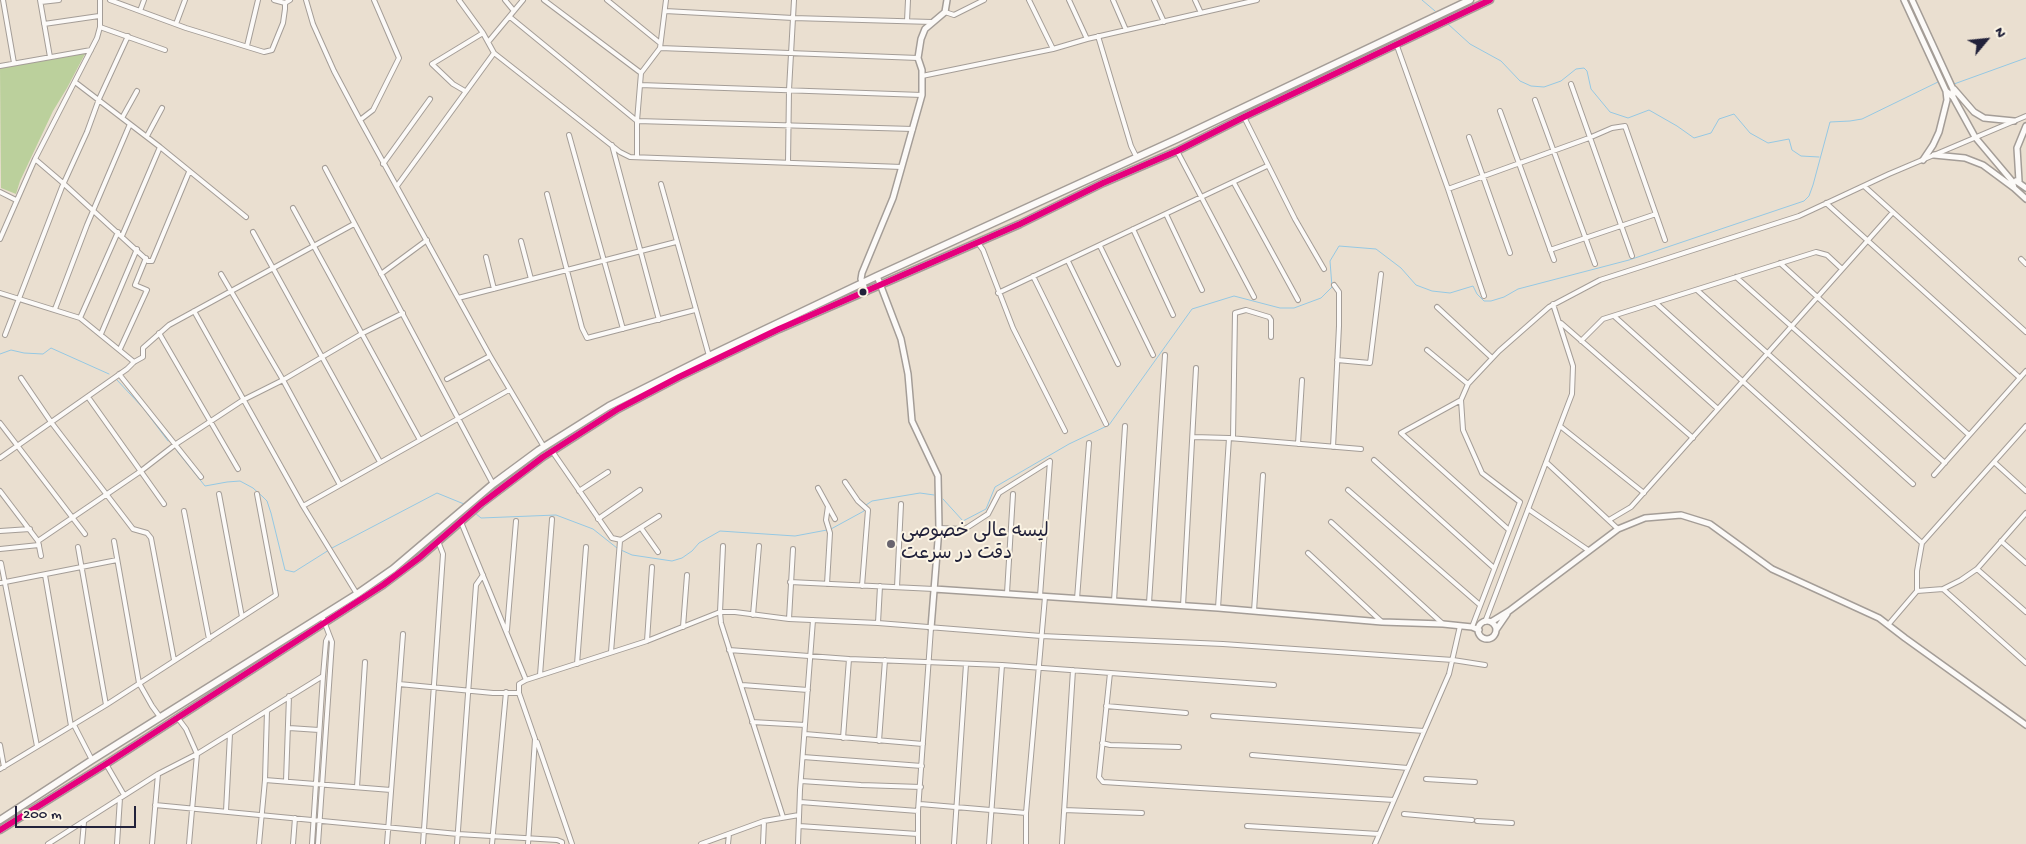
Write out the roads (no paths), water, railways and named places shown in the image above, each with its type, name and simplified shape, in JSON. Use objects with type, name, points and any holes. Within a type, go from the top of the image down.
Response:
[{"type":"highway","points":[[0,820],[357,594],[467,512],[496,482],[541,448],[610,406],[648,390],[778,327],[862,283],[1136,156],[1177,139],[1470,0]]},
{"type":"highway","points":[[778,327],[866,292],[978,243],[1102,184],[1177,151],[1244,116],[1397,46],[1490,0]]},
{"type":"highway","points":[[479,501],[502,488],[543,457],[648,390],[708,356],[736,347]]},
{"type":"highway","points":[[541,448],[543,457]]},
{"type":"highway","points":[[496,482],[502,488]]},
{"type":"highway","points":[[0,830],[106,764],[383,585],[438,542],[461,522],[467,512]]},
{"type":"highway","points":[[379,578],[383,585]]},
{"type":"street","points":[[3,0],[14,64]]},
{"type":"street","points":[[50,57],[40,1],[60,0]]},
{"type":"street","points":[[0,239],[35,159],[91,50],[100,27],[100,0]]},
{"type":"street","points":[[110,0],[176,24],[264,52],[272,50],[286,9],[284,3]]},
{"type":"street","points":[[140,11],[144,0]]},
{"type":"street","points":[[176,24],[185,0]]},
{"type":"street","points":[[247,46],[258,0]]},
{"type":"street","points":[[274,0],[284,3],[290,0]]},
{"type":"street","points":[[306,0],[313,24],[360,120],[541,448]]},
{"type":"street","points":[[360,120],[373,110],[399,58],[374,0]]},
{"type":"street","points":[[459,0],[484,32],[494,52],[612,145],[630,157],[902,167]]},
{"type":"street","points":[[505,0],[514,11]]},
{"type":"street","points":[[489,41],[523,0]]},
{"type":"street","points":[[544,0],[641,73]]},
{"type":"street","points":[[607,0],[660,45],[792,54],[918,58]]},
{"type":"street","points":[[637,157],[637,120],[641,73],[660,45],[666,0]]},
{"type":"street","points":[[788,162],[789,90],[794,0]]},
{"type":"street","points":[[907,21],[908,0]]},
{"type":"street","points":[[866,292],[862,283],[862,273],[893,198],[922,95],[922,76],[918,58],[923,32],[945,12],[947,0]]},
{"type":"street","points":[[945,12],[954,15],[984,0]]},
{"type":"street","points":[[1029,0],[1053,49]]},
{"type":"street","points":[[1069,0],[1087,39]]},
{"type":"street","points":[[1112,0],[1126,30]]},
{"type":"street","points":[[1154,0],[1164,22]]},
{"type":"street","points":[[1195,0],[1201,13]]},
{"type":"street","points":[[1236,0],[1238,5]]},
{"type":"street","points":[[922,76],[1053,49],[1098,36],[1257,0]]},
{"type":"street","points":[[1904,0],[1946,91],[1947,100],[1939,132],[1923,160]]},
{"type":"street","points":[[1912,0],[1953,89],[1979,115],[1994,120],[2014,121]]},
{"type":"street","points":[[665,11],[793,18],[935,22]]},
{"type":"street","points":[[44,24],[99,16]]},
{"type":"street","points":[[510,16],[637,120],[912,129]]},
{"type":"street","points":[[100,27],[165,50]]},
{"type":"street","points":[[465,91],[453,84],[432,64],[484,32]]},
{"type":"street","points":[[5,335],[63,183],[88,132],[99,99],[128,36]]},
{"type":"street","points":[[1098,36],[1130,146],[1136,156]]},
{"type":"street","points":[[1397,46],[1484,296]]},
{"type":"street","points":[[0,66],[91,50]]},
{"type":"street","points":[[397,186],[494,52]]},
{"type":"street","points":[[75,82],[147,136],[246,218]]},
{"type":"street","points":[[1571,84],[1632,256]]},
{"type":"street","points":[[640,85],[922,95]]},
{"type":"street","points":[[1953,89],[1953,97]]},
{"type":"street","points":[[122,118],[137,91]]},
{"type":"street","points":[[1946,91],[1953,97],[1975,137],[2012,181],[2014,188]]},
{"type":"street","points":[[384,164],[430,99]]},
{"type":"street","points":[[1535,100],[1595,264]]},
{"type":"street","points":[[147,136],[162,108]]},
{"type":"street","points":[[1500,111],[1554,260]]},
{"type":"street","points":[[1244,116],[1267,166],[1324,269]]},
{"type":"street","points":[[1472,626],[1520,502],[1482,473],[1463,430],[1461,400],[1468,384],[1492,358],[1554,304],[1600,280],[1799,216],[2026,116]]},
{"type":"street","points":[[55,308],[130,124]]},
{"type":"street","points":[[1448,188],[1590,138],[1612,128],[1625,126],[1665,240]]},
{"type":"street","points":[[2019,182],[2017,148],[2026,126]]},
{"type":"street","points":[[569,135],[623,329]]},
{"type":"street","points":[[1469,137],[1510,253]]},
{"type":"street","points":[[612,145],[658,320]]},
{"type":"street","points":[[122,236],[160,147]]},
{"type":"street","points":[[1177,151],[1254,297]]},
{"type":"street","points":[[1934,155],[1965,158],[1983,165],[2026,199]]},
{"type":"street","points":[[35,159],[146,258],[152,261],[189,172]]},
{"type":"street","points":[[998,293],[1267,166]]},
{"type":"street","points":[[325,168],[459,419],[496,482]]},
{"type":"street","points":[[2012,181],[2019,182],[2026,188]]},
{"type":"street","points":[[1234,183],[1298,300]]},
{"type":"street","points":[[661,184],[708,356]]},
{"type":"street","points":[[1864,186],[2026,332]]},
{"type":"street","points":[[0,192],[16,200]]},
{"type":"street","points":[[547,194],[587,338],[695,310]]},
{"type":"street","points":[[1826,204],[2020,378]]},
{"type":"street","points":[[293,208],[420,440]]},
{"type":"street","points":[[1609,520],[1631,507],[1644,493],[1893,212]]},
{"type":"street","points":[[1166,214],[1202,290]]},
{"type":"street","points":[[1550,250],[1656,214]]},
{"type":"street","points":[[0,458],[127,370],[134,362],[143,357],[142,348],[169,325],[354,224]]},
{"type":"street","points":[[1133,230],[1173,315]]},
{"type":"street","points":[[80,318],[118,232]]},
{"type":"street","points":[[253,232],[380,462]]},
{"type":"street","points":[[382,274],[427,240]]},
{"type":"street","points":[[521,241],[531,279]]},
{"type":"street","points":[[458,298],[676,242]]},
{"type":"street","points":[[978,243],[983,250],[1013,328],[1065,431]]},
{"type":"street","points":[[1100,246],[1153,355]]},
{"type":"street","points":[[101,334],[137,249]]},
{"type":"street","points":[[1581,341],[1598,323],[1614,316],[1816,252],[1827,255],[1842,269]]},
{"type":"street","points":[[120,349],[147,290],[135,285],[146,258]]},
{"type":"street","points":[[486,258],[494,289]]},
{"type":"street","points":[[2021,259],[2026,264]]},
{"type":"street","points":[[1068,261],[1118,364]]},
{"type":"street","points":[[1780,264],[1969,435]]},
{"type":"street","points":[[221,274],[283,380],[340,484]]},
{"type":"street","points":[[1337,360],[1370,363],[1381,274]]},
{"type":"street","points":[[877,276],[902,339],[908,374],[912,422],[938,476],[939,528],[918,811],[918,844]]},
{"type":"street","points":[[1033,276],[1106,424]]},
{"type":"street","points":[[1736,277],[1945,463]]},
{"type":"street","points":[[1333,448],[1339,326],[1339,292],[1334,286]]},
{"type":"street","points":[[1697,290],[1913,484]]},
{"type":"street","points":[[0,293],[55,308],[80,318],[134,362]]},
{"type":"street","points":[[1656,303],[1922,542]]},
{"type":"street","points":[[1488,622],[1528,509],[1572,394],[1573,366],[1554,304]]},
{"type":"street","points":[[1437,306],[1492,358]]},
{"type":"street","points":[[1218,608],[1231,438],[1235,313],[1246,310],[1269,317],[1271,320],[1271,337]]},
{"type":"street","points":[[194,311],[242,400],[303,506],[357,594]]},
{"type":"street","points":[[0,549],[39,543],[176,444],[242,400],[283,380],[363,333],[403,313]]},
{"type":"street","points":[[1614,316],[1718,409]]},
{"type":"street","points":[[1559,322],[1693,438]]},
{"type":"street","points":[[159,333],[238,469]]},
{"type":"street","points":[[1427,350],[1468,384]]},
{"type":"street","points":[[447,379],[490,356]]},
{"type":"street","points":[[1149,603],[1165,356]]},
{"type":"street","points":[[1183,606],[1196,368]]},
{"type":"street","points":[[1934,476],[2026,371]]},
{"type":"street","points":[[119,374],[201,477]]},
{"type":"street","points":[[21,378],[51,422],[133,529],[147,533],[153,542],[174,660]]},
{"type":"street","points":[[1298,444],[1302,380]]},
{"type":"street","points":[[303,506],[509,390]]},
{"type":"street","points":[[88,397],[164,504]]},
{"type":"street","points":[[1461,400],[1401,433],[1509,530]]},
{"type":"street","points":[[0,423],[85,534]]},
{"type":"street","points":[[1114,601],[1125,426]]},
{"type":"street","points":[[1560,426],[1644,493]]},
{"type":"street","points":[[1888,625],[1917,591],[1917,571],[1922,542],[2026,426]]},
{"type":"street","points":[[1193,437],[1231,438],[1361,449]]},
{"type":"street","points":[[1077,599],[1089,443]]},
{"type":"street","points":[[552,451],[598,519],[611,536],[619,542]]},
{"type":"street","points":[[1374,460],[1494,568]]},
{"type":"street","points":[[939,528],[968,527],[988,514],[999,493],[1050,461],[1042,636],[1026,813],[1026,844]]},
{"type":"street","points":[[1546,462],[1618,528]]},
{"type":"street","points":[[1994,462],[2026,491]]},
{"type":"street","points":[[579,491],[608,472]]},
{"type":"street","points":[[1254,611],[1263,476]]},
{"type":"street","points":[[845,482],[867,509],[862,586]]},
{"type":"street","points":[[818,488],[835,519]]},
{"type":"street","points":[[0,490],[39,543],[41,556]]},
{"type":"street","points":[[598,519],[640,490]]},
{"type":"street","points":[[1348,490],[1480,605]]},
{"type":"street","points":[[219,494],[242,616]]},
{"type":"street","points":[[0,745],[2,768],[73,726],[276,595],[256,494]]},
{"type":"street","points":[[1006,593],[1013,494]]},
{"type":"street","points":[[897,587],[901,504]]},
{"type":"street","points":[[827,584],[828,506]]},
{"type":"street","points":[[1528,509],[1588,550]]},
{"type":"street","points":[[184,511],[209,639]]},
{"type":"street","points":[[1917,591],[1943,588],[1962,580],[1977,569],[2026,513]]},
{"type":"street","points":[[619,542],[660,516]]},
{"type":"street","points":[[1479,630],[1480,625],[1509,611],[1618,528],[1645,518],[1681,516],[1710,524],[1772,569],[1880,618],[2026,725]]},
{"type":"street","points":[[540,675],[552,519]]},
{"type":"street","points":[[506,631],[516,520]]},
{"type":"street","points":[[461,522],[526,680]]},
{"type":"street","points":[[1331,522],[1443,624]]},
{"type":"street","points":[[641,528],[658,552]]},
{"type":"street","points":[[0,531],[30,529]]},
{"type":"street","points":[[114,541],[139,683],[160,717]]},
{"type":"street","points":[[2001,541],[2026,563]]},
{"type":"street","points":[[422,844],[443,554],[438,542]]},
{"type":"street","points":[[611,652],[619,542]]},
{"type":"street","points":[[723,546],[721,623],[783,817]]},
{"type":"street","points":[[753,614],[759,546]]},
{"type":"street","points":[[577,664],[586,547]]},
{"type":"street","points":[[78,548],[106,705]]},
{"type":"street","points":[[789,619],[793,549]]},
{"type":"street","points":[[1308,553],[1382,622]]},
{"type":"street","points":[[3,583],[117,560]]},
{"type":"street","points":[[1,563],[3,583],[37,746]]},
{"type":"street","points":[[647,640],[652,567]]},
{"type":"street","points":[[1977,569],[2026,612]]},
{"type":"street","points":[[45,575],[73,726],[92,760]]},
{"type":"street","points":[[457,844],[476,585],[483,575]]},
{"type":"street","points":[[683,627],[687,575]]},
{"type":"street","points":[[790,582],[1006,593],[1382,622],[1472,626],[1479,630],[1482,637],[1488,639],[1494,635],[1509,611]]},
{"type":"street","points":[[878,623],[880,586]]},
{"type":"street","points":[[1943,588],[2026,663]]},
{"type":"street","points":[[572,844],[519,693],[518,685],[526,680],[647,640],[720,612],[735,612],[789,619],[878,623],[1042,636],[1222,644],[1453,660],[1485,665]]},
{"type":"street","points":[[318,844],[332,642],[322,616]]},
{"type":"street","points":[[798,844],[813,620]]},
{"type":"street","points":[[1488,622],[1496,630]]},
{"type":"street","points":[[1375,844],[1449,674],[1460,626]]},
{"type":"street","points":[[388,844],[403,634]]},
{"type":"street","points":[[312,844],[323,670],[326,641],[330,635]]},
{"type":"street","points":[[730,650],[849,659],[1002,665],[1203,678],[1274,685]]},
{"type":"street","points":[[843,738],[849,659]]},
{"type":"street","points":[[879,741],[885,660]]},
{"type":"street","points":[[357,787],[365,662]]},
{"type":"street","points":[[954,844],[966,664]]},
{"type":"street","points":[[989,844],[1002,665]]},
{"type":"street","points":[[323,670],[330,670]]},
{"type":"street","points":[[1062,844],[1073,670]]},
{"type":"street","points":[[1110,673],[1099,777],[1103,782],[1394,800]]},
{"type":"street","points":[[48,844],[158,774],[197,754],[323,676]]},
{"type":"street","points":[[399,684],[468,691],[519,693]]},
{"type":"street","points":[[742,685],[808,690]]},
{"type":"street","points":[[492,844],[506,692]]},
{"type":"street","points":[[286,781],[289,696]]},
{"type":"street","points":[[1106,706],[1186,712]]},
{"type":"street","points":[[259,844],[265,780],[267,711]]},
{"type":"street","points":[[1213,716],[1424,731]]},
{"type":"street","points":[[177,717],[186,729],[197,754],[188,844]]},
{"type":"street","points":[[752,722],[805,725]]},
{"type":"street","points":[[288,728],[319,730]]},
{"type":"street","points":[[226,811],[230,734]]},
{"type":"street","points":[[805,734],[923,744]]},
{"type":"street","points":[[528,844],[535,739]]},
{"type":"street","points":[[1102,743],[1110,745],[1179,747]]},
{"type":"street","points":[[1252,755],[1408,768]]},
{"type":"street","points":[[803,757],[922,766]]},
{"type":"street","points":[[106,764],[122,796],[117,844]]},
{"type":"street","points":[[152,844],[158,774]]},
{"type":"street","points":[[1426,779],[1475,782]]},
{"type":"street","points":[[265,780],[392,790]]},
{"type":"street","points":[[801,781],[921,787]]},
{"type":"street","points":[[800,802],[918,811]]},
{"type":"street","points":[[920,804],[1026,813]]},
{"type":"street","points":[[155,805],[458,834],[558,840],[562,844]]},
{"type":"street","points":[[1064,810],[1142,813]]},
{"type":"street","points":[[1404,814],[1512,823]]},
{"type":"street","points":[[701,844],[764,821],[799,815]]},
{"type":"street","points":[[293,844],[295,818]]},
{"type":"street","points":[[763,844],[764,821]]},
{"type":"street","points":[[82,844],[84,822]]},
{"type":"street","points":[[799,826],[918,834]]},
{"type":"street","points":[[1246,826],[1379,834]]},
{"type":"street","points":[[728,844],[729,834]]},
{"type":"waterway","points":[[1422,0],[1435,11]]},
{"type":"waterway","points":[[1448,24],[1470,44],[1501,61],[1520,81],[1531,86],[1544,87],[1561,81],[1576,69],[1584,68],[1587,71],[1591,89],[1610,112],[1628,118],[1649,110],[1694,138],[1711,133],[1719,119],[1734,114],[1750,133],[1768,143],[1789,139],[1792,150],[1801,156],[1819,157]]},
{"type":"waterway","points":[[1954,84],[2026,58]]},
{"type":"waterway","points":[[943,499],[963,521],[986,509],[995,487],[1069,444],[1109,425],[1192,309],[1234,296],[1280,308],[1294,308],[1321,298],[1332,287],[1330,261],[1339,246],[1376,249],[1401,268],[1416,285],[1432,291],[1450,293],[1473,286],[1477,294],[1484,301],[1491,301],[1504,297],[1518,289],[1629,260],[1804,201],[1809,196],[1813,185],[1830,122],[1862,119],[1938,82]]},
{"type":"waterway","points":[[0,354],[11,350],[43,354],[51,348],[109,374]]},
{"type":"waterway","points":[[117,380],[144,409],[168,441]]},
{"type":"waterway","points":[[177,451],[205,486],[240,481],[253,488],[267,501],[285,570],[294,572],[329,550]]},
{"type":"waterway","points":[[332,548],[437,493],[464,504]]},
{"type":"waterway","points":[[831,529],[864,511],[866,505],[872,501],[920,493],[934,495]]},
{"type":"waterway","points":[[475,513],[481,518],[556,515],[593,529],[617,548]]},
{"type":"waterway","points":[[621,550],[632,555],[672,561],[682,558],[699,543],[720,531],[795,536],[827,530]]},
{"type":"place","name":"لیسه عالی خصوصی دقت در سرعت","points":[[891,544]]}]
